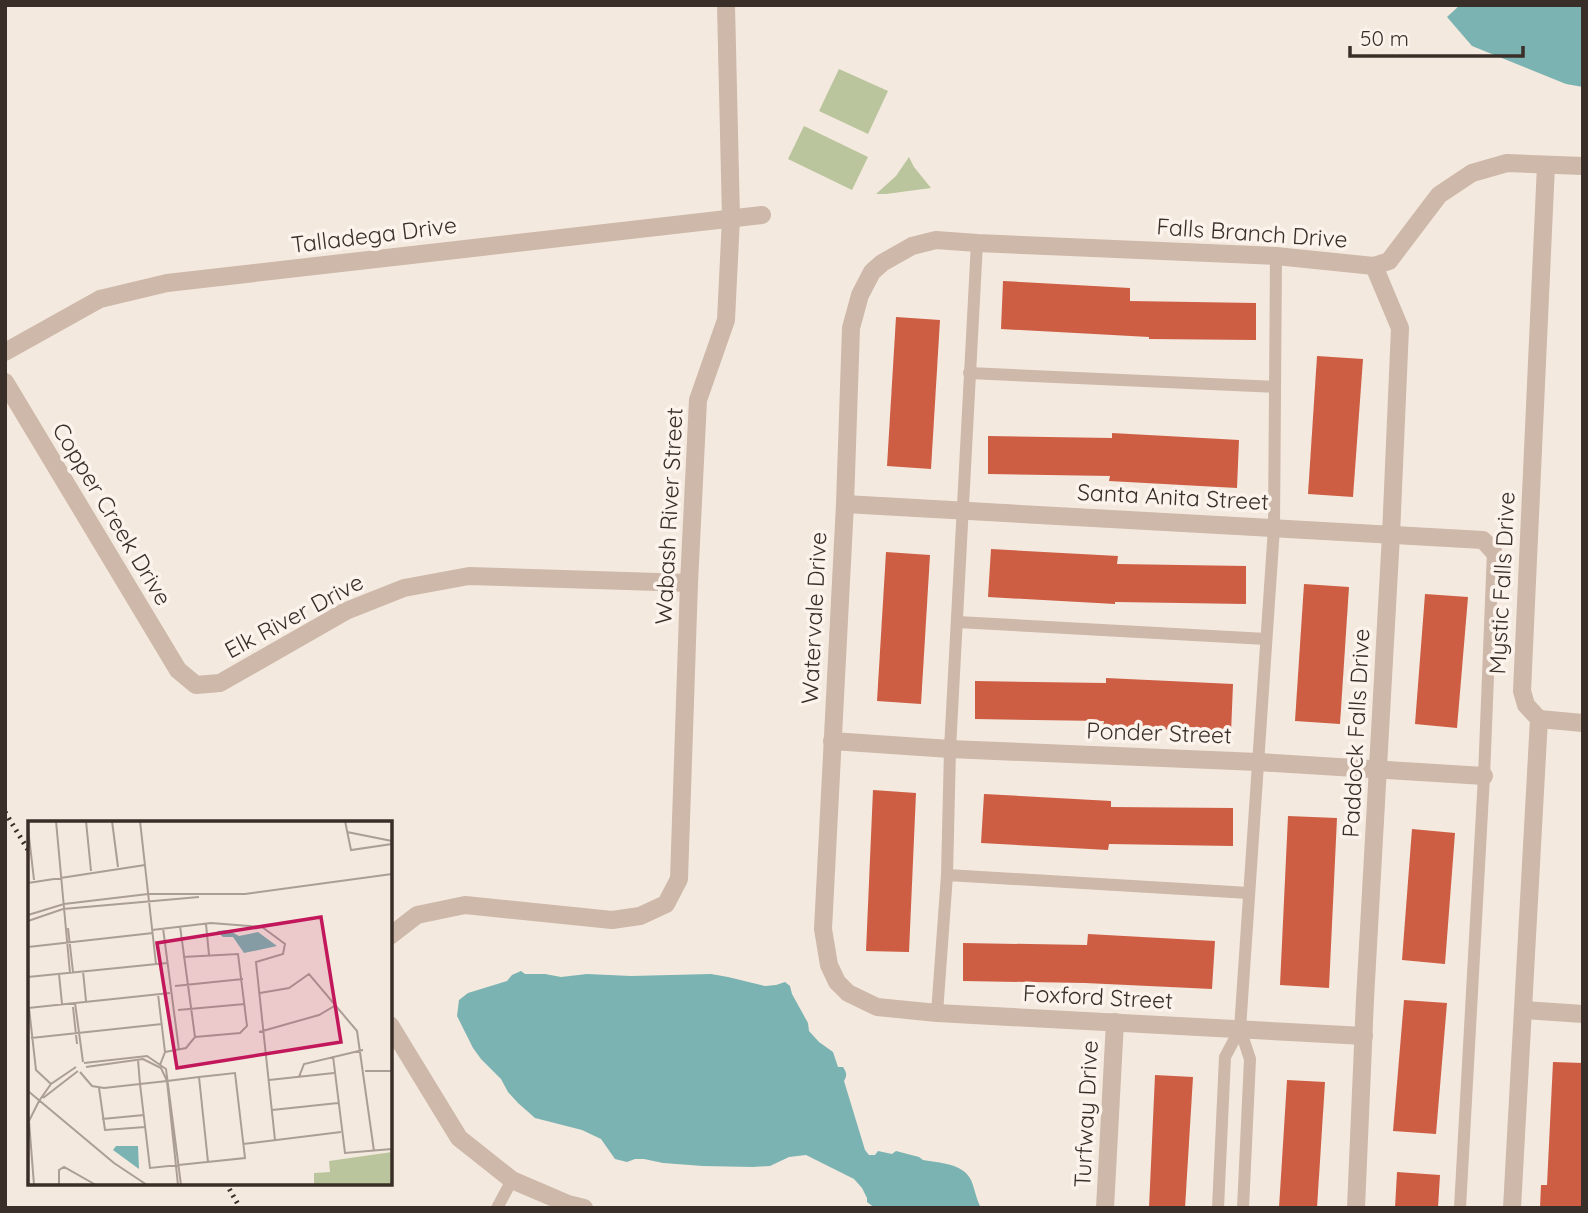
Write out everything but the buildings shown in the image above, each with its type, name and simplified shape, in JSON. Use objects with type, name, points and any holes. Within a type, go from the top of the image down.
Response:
[{"type":"street","name":"Wabash River Street","points":[[392,934],[417,915],[466,905],[612,920],[640,916],[666,904],[679,879],[698,400],[726,320],[731,218],[726,5]]},
{"type":"street","name":"Falls Branch Drive","points":[[882,262],[912,246],[936,240],[1276,256],[1374,266],[1389,261],[1439,195],[1472,173],[1507,163],[1583,166]]},
{"type":"street","name":"Mystic Falls Drive","points":[[1539,719],[1526,705],[1522,691],[1545,165]]},
{"type":"street","name":"Talladega Drive","points":[[5,352],[100,299],[167,284],[762,215]]},
{"type":"street","name":"Watervale Drive","points":[[837,982],[828,965],[823,929],[845,503],[851,328],[860,295],[882,262]]},
{"type":"street","name":"Paddock Falls Drive","points":[[1356,1208],[1400,328],[1374,266]]},
{"type":"street","name":"Copper Creek Drive","points":[[5,382],[178,670]]},
{"type":"street","name":"Santa Anita Street","points":[[845,503],[1483,540],[1493,551]]},
{"type":"street","name":"Elk River Drive","points":[[178,670],[196,685],[220,683],[346,611],[404,588],[469,576],[689,583]]},
{"type":"street","points":[[1512,1208],[1539,719],[1583,723]]},
{"type":"street","name":"Ponder Street","points":[[832,741],[1484,776]]},
{"type":"street","name":"Foxford Street","points":[[837,982],[848,993],[877,1007],[937,1013],[1364,1036]]},
{"type":"street","points":[[1524,1010],[1583,1014]]},
{"type":"street","name":"Turfway Drive","points":[[1105,1208],[1115,1022]]},
{"type":"street","points":[[392,1029],[459,1138],[512,1180],[584,1208]]},
{"type":"lane","points":[[937,1013],[947,875],[950,749],[977,243]]},
{"type":"lane","points":[[1243,1208],[1250,1059],[1240,1030],[1274,528],[1276,256]]},
{"type":"lane","points":[[969,373],[1275,387]]},
{"type":"lane","points":[[1460,1208],[1484,776],[1493,551]]},
{"type":"lane","points":[[957,622],[1266,639]]},
{"type":"lane","points":[[947,875],[1249,893]]},
{"type":"lane","points":[[1218,1208],[1225,1057],[1240,1030]]},
{"type":"lane","points":[[497,1208],[512,1180]]},
{"type":"green space","points":[[839,69],[888,91],[868,134],[819,111]]},
{"type":"green space","points":[[804,126],[868,157],[852,190],[788,159]]},
{"type":"green space","points":[[909,157],[931,188],[876,194],[896,176]]},
{"type":"water","points":[[1460,5],[1583,5],[1583,87],[1566,84],[1472,46],[1447,17]]},
{"type":"water","points":[[521,971],[525,974],[561,977],[587,974],[711,974],[765,986],[785,982],[790,986],[808,1023],[809,1031],[833,1052],[838,1067],[843,1067],[845,1071],[844,1081],[865,1150],[869,1155],[875,1155],[878,1151],[892,1154],[896,1151],[957,1167],[971,1180],[981,1208],[875,1208],[867,1202],[862,1188],[854,1179],[806,1155],[789,1157],[770,1166],[753,1167],[703,1166],[644,1159],[627,1162],[615,1159],[601,1139],[582,1130],[535,1118],[518,1103],[501,1079],[481,1059],[457,1016],[459,1000],[468,993],[507,981]]},
{"type":"railway","points":[[5,812],[28,850]]},
{"type":"railway","points":[[227,1185],[240,1208]]}]
